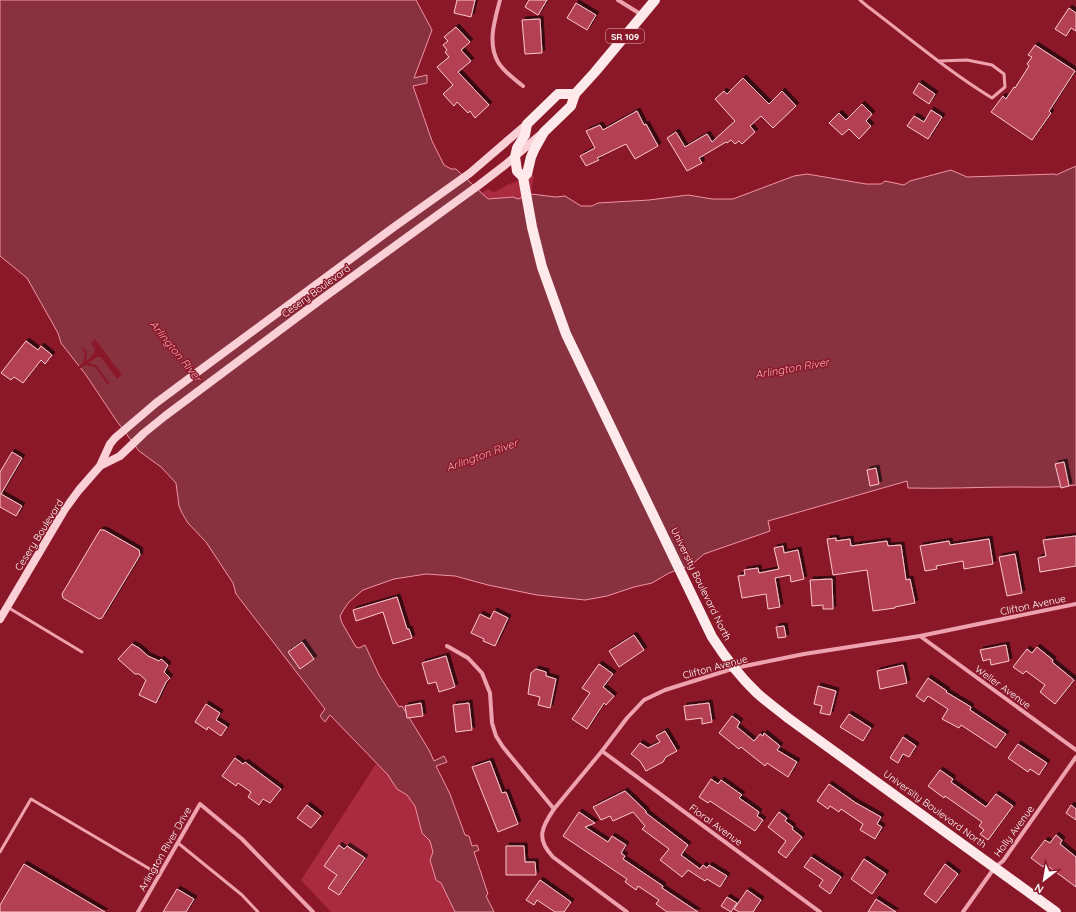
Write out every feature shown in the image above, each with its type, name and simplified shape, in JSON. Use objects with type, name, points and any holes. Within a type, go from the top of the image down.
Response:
[{"type":"main road","name":"SR 109","points":[[544,132],[571,106],[575,94],[655,0]]},
{"type":"main road","name":"SR 109","points":[[527,124],[558,94],[575,94]]},
{"type":"main road","points":[[515,157],[525,135],[527,124]]},
{"type":"main road","name":"Cesery Boulevard","points":[[0,619],[65,509],[100,466],[110,444],[115,438],[156,403],[394,227],[470,173],[527,124]]},
{"type":"main road","points":[[523,177],[527,174],[531,157],[544,132]]},
{"type":"main road","name":"Cesery Boulevard","points":[[100,466],[120,456],[144,433],[165,416],[319,301],[479,185],[544,132]]},
{"type":"main road","name":"University Boulevard North","points":[[515,157],[517,171],[523,177],[532,227],[542,266],[566,334],[712,637],[720,649],[756,692],[788,718],[1056,912]]},
{"type":"street","points":[[500,0],[492,33],[493,50],[505,71],[523,86]]},
{"type":"street","points":[[618,0],[643,15]]},
{"type":"street","name":"Clifton Avenue","points":[[627,912],[553,857],[545,849],[542,839],[542,829],[554,809],[627,718],[644,700],[665,690],[735,668],[804,654],[920,636],[1076,604]]},
{"type":"street","name":"Weller Avenue","points":[[920,636],[1076,750]]},
{"type":"street","points":[[447,646],[468,658],[482,673],[490,693],[492,723],[496,736],[503,748],[554,809]]},
{"type":"street","name":"Floral Avenue","points":[[602,751],[820,912]]},
{"type":"street","name":"Holly Avenue","points":[[962,912],[995,867],[1004,861],[1076,757]]},
{"type":"street","name":"Arlington River Drive","points":[[138,912],[200,804],[242,838],[312,912]]},
{"type":"lane","points":[[860,0],[939,61],[968,83],[992,98],[1005,87],[1004,74],[992,65],[967,60],[939,61]]},
{"type":"lane","points":[[7,607],[82,652]]},
{"type":"lane","points":[[0,852],[31,799],[160,875]]},
{"type":"lane","points":[[178,843],[242,895],[258,912]]},
{"type":"shaded area","points":[[534,175],[531,194],[518,199],[513,197],[488,199],[482,193],[488,189],[495,192],[509,184]]},
{"type":"shaded area","points":[[376,764],[388,775],[397,789],[407,795],[415,806],[422,833],[430,840],[433,852],[430,860],[455,912],[331,912],[301,880]]},
{"type":"water","name":"Arlington River","points":[[0,0],[416,0],[432,30],[414,78],[427,75],[427,83],[413,86],[432,141],[444,165],[451,169],[456,169],[488,199],[513,197],[518,199],[531,194],[556,197],[565,196],[581,206],[592,206],[598,203],[649,200],[688,195],[712,199],[733,199],[794,176],[807,174],[866,184],[881,184],[885,181],[904,185],[910,181],[951,170],[967,177],[1056,175],[1076,166],[1076,485],[1061,487],[908,488],[907,481],[768,521],[770,531],[704,554],[691,565],[669,573],[652,583],[607,596],[585,600],[537,595],[488,585],[455,576],[426,574],[394,579],[363,590],[349,602],[344,609],[340,616],[342,623],[356,647],[359,648],[365,645],[379,675],[399,707],[402,706],[429,750],[434,761],[444,756],[447,762],[436,766],[450,794],[465,835],[469,836],[472,846],[477,845],[479,850],[474,852],[488,894],[486,896],[494,912],[455,912],[441,883],[436,880],[430,860],[433,852],[430,841],[422,833],[415,806],[407,795],[397,789],[388,775],[330,715],[325,722],[320,716],[325,709],[236,594],[233,583],[206,542],[188,523],[179,506],[176,483],[161,467],[139,451],[86,375],[61,343],[58,333],[27,278],[0,256]]},
{"type":"pier","points":[[95,339],[122,375],[117,379],[101,357],[97,357],[88,363],[96,365],[110,384],[108,385],[95,367],[85,365],[79,369],[77,367],[83,363],[85,353],[82,349],[84,348],[87,352],[86,361],[94,353],[95,349],[91,343]]},
{"type":"building","points":[[457,0],[475,0],[471,17],[454,13]]},
{"type":"building","points":[[529,0],[547,0],[538,15],[525,7]]},
{"type":"building","points":[[576,3],[596,15],[587,30],[567,18]]},
{"type":"building","points":[[1069,8],[1076,13],[1076,31],[1071,28],[1066,36],[1055,29]]},
{"type":"building","points":[[540,19],[542,53],[525,54],[522,20]]},
{"type":"building","points":[[456,27],[470,42],[461,50],[471,61],[458,72],[489,105],[475,118],[470,111],[468,113],[457,102],[454,106],[443,94],[453,85],[437,67],[449,57],[445,52],[447,50],[443,45],[448,41],[444,37]]},
{"type":"building","points":[[1035,45],[1075,71],[1049,111],[1051,113],[1032,140],[991,112],[1003,96],[1006,99],[1014,87],[1015,88],[1029,66],[1027,64],[1032,57],[1028,55]]},
{"type":"building","points":[[743,78],[769,104],[782,91],[796,106],[773,128],[761,116],[750,126],[755,132],[742,144],[739,141],[735,144],[731,140],[727,143],[726,142],[699,158],[702,163],[687,171],[667,138],[676,132],[685,147],[707,134],[712,142],[735,121],[715,99],[724,91],[727,94]]},
{"type":"building","points":[[919,83],[935,94],[929,104],[913,93]]},
{"type":"building","points":[[862,104],[872,114],[866,121],[871,126],[859,139],[849,129],[842,135],[829,123],[839,113],[846,120]]},
{"type":"building","points":[[931,110],[942,117],[928,139],[907,126],[914,116],[924,122]]},
{"type":"building","points":[[637,111],[644,125],[646,124],[658,146],[635,159],[626,144],[597,158],[599,160],[586,166],[580,156],[595,148],[586,131],[600,125],[603,130]]},
{"type":"building","points":[[26,341],[38,350],[41,346],[52,355],[45,364],[41,360],[23,383],[14,377],[11,380],[1,373]]},
{"type":"building","points":[[12,452],[22,458],[1,494],[22,506],[16,516],[0,507],[0,472]]},
{"type":"building","points":[[1064,462],[1069,486],[1061,488],[1055,464]]},
{"type":"building","points":[[876,468],[879,484],[870,486],[867,470]]},
{"type":"building","points":[[100,530],[104,530],[139,550],[140,555],[102,618],[99,619],[63,598],[62,594]]},
{"type":"building","points":[[1076,536],[1076,566],[1040,572],[1038,558],[1046,556],[1043,540]]},
{"type":"building","points":[[836,538],[836,541],[850,539],[851,546],[887,541],[888,546],[901,545],[906,580],[910,579],[915,603],[873,611],[867,570],[833,575],[827,539]]},
{"type":"building","points":[[989,539],[993,564],[964,569],[963,561],[936,566],[937,569],[925,571],[920,546],[949,541],[950,545]]},
{"type":"building","points":[[783,546],[784,553],[798,550],[804,579],[791,582],[790,575],[775,578],[780,607],[768,609],[766,594],[742,598],[738,576],[745,575],[744,570],[758,568],[759,573],[779,569],[774,548]]},
{"type":"building","points":[[1015,554],[1022,593],[1007,596],[999,557]]},
{"type":"building","points":[[832,579],[833,609],[823,609],[823,605],[812,606],[810,580]]},
{"type":"building","points":[[397,597],[407,629],[409,629],[412,638],[393,644],[383,612],[356,621],[353,610]]},
{"type":"building","points":[[494,611],[508,618],[495,646],[483,641],[484,639],[471,633],[480,614],[490,619]]},
{"type":"building","points":[[784,626],[786,637],[778,638],[776,627]]},
{"type":"building","points":[[634,635],[644,650],[619,667],[609,651]]},
{"type":"building","points":[[302,642],[314,659],[300,669],[288,652]]},
{"type":"building","points":[[132,644],[148,656],[159,661],[161,659],[168,665],[164,672],[170,678],[166,682],[156,703],[139,695],[146,680],[139,674],[135,674],[118,659]]},
{"type":"building","points":[[1006,645],[1009,661],[991,665],[990,659],[983,661],[980,650]]},
{"type":"building","points":[[1037,647],[1053,660],[1052,662],[1074,680],[1055,704],[1040,692],[1045,685],[1026,671],[1023,674],[1013,667],[1027,649],[1032,653]]},
{"type":"building","points":[[446,656],[455,687],[439,692],[436,682],[428,684],[422,663]]},
{"type":"building","points":[[599,664],[613,674],[603,687],[614,696],[606,705],[604,703],[587,729],[572,719],[590,693],[582,688]]},
{"type":"building","points":[[903,665],[907,683],[880,689],[877,671]]},
{"type":"building","points":[[536,669],[546,672],[546,676],[556,679],[550,708],[538,705],[540,697],[528,694],[531,673]]},
{"type":"building","points":[[928,678],[947,691],[946,692],[971,707],[970,710],[1006,734],[996,748],[961,725],[959,728],[942,719],[948,709],[928,696],[924,702],[916,696]]},
{"type":"building","points":[[818,686],[836,691],[830,715],[820,713],[822,706],[814,704]]},
{"type":"building","points":[[421,703],[423,716],[407,718],[405,706]]},
{"type":"building","points":[[469,703],[472,730],[456,732],[453,705]]},
{"type":"building","points":[[709,703],[712,722],[702,724],[702,718],[686,720],[684,706]]},
{"type":"building","points":[[206,704],[220,713],[216,720],[227,727],[221,736],[208,727],[207,730],[195,722]]},
{"type":"building","points":[[849,714],[871,728],[863,741],[840,727]]},
{"type":"building","points":[[732,716],[740,722],[737,727],[754,741],[760,734],[763,736],[764,733],[780,746],[777,750],[797,762],[788,777],[767,763],[765,766],[741,747],[739,749],[719,733]]},
{"type":"building","points":[[665,731],[677,751],[666,757],[663,762],[646,771],[640,761],[631,754],[640,743],[648,748],[660,742],[656,736]]},
{"type":"building","points":[[903,737],[916,746],[909,757],[903,754],[898,763],[890,758]]},
{"type":"building","points":[[1018,744],[1047,763],[1039,775],[1030,769],[1028,772],[1008,758]]},
{"type":"building","points":[[235,758],[243,764],[245,762],[281,789],[270,803],[263,799],[259,805],[248,797],[251,792],[238,783],[236,786],[222,776]]},
{"type":"building","points":[[490,761],[502,793],[506,792],[518,824],[498,832],[472,767]]},
{"type":"building","points":[[940,770],[953,779],[951,782],[986,807],[996,794],[1013,806],[988,840],[980,834],[984,830],[979,826],[982,822],[928,786]]},
{"type":"building","points":[[711,779],[718,784],[721,780],[742,795],[739,798],[759,812],[757,816],[763,820],[755,831],[710,801],[708,803],[699,797]]},
{"type":"building","points":[[829,784],[856,803],[881,817],[877,824],[882,827],[875,839],[860,830],[863,824],[841,809],[839,812],[830,806],[828,809],[817,801]]},
{"type":"building","points":[[625,791],[646,811],[646,813],[688,845],[681,855],[700,869],[703,865],[707,868],[709,865],[727,876],[720,887],[707,879],[705,881],[688,870],[682,877],[660,860],[669,849],[642,829],[645,826],[633,812],[613,821],[610,816],[601,820],[593,807]]},
{"type":"building","points":[[307,805],[321,816],[311,828],[297,818]]},
{"type":"building","points":[[1071,805],[1076,809],[1076,820],[1066,813]]},
{"type":"building","points":[[579,812],[595,823],[585,827],[608,842],[612,836],[626,845],[621,853],[625,856],[623,859],[698,912],[667,912],[656,904],[659,900],[638,886],[636,890],[625,882],[627,879],[563,836]]},
{"type":"building","points":[[779,812],[787,818],[785,821],[793,827],[792,829],[802,837],[786,858],[778,852],[786,841],[768,827]]},
{"type":"building","points":[[1056,835],[1062,840],[1060,844],[1076,857],[1076,887],[1045,864],[1043,867],[1031,858],[1045,840],[1050,843]]},
{"type":"building","points":[[339,845],[344,849],[347,846],[365,858],[339,895],[328,888],[337,875],[324,866]]},
{"type":"building","points":[[506,846],[524,846],[525,862],[535,862],[536,875],[506,875]]},
{"type":"building","points":[[811,857],[841,877],[830,894],[819,886],[823,880],[804,867]]},
{"type":"building","points":[[864,859],[886,874],[872,894],[851,879]]},
{"type":"building","points":[[24,864],[105,912],[0,912],[0,905]]},
{"type":"building","points":[[945,864],[958,874],[936,903],[924,894]]},
{"type":"building","points":[[540,880],[571,902],[564,912],[555,912],[537,900],[534,905],[526,900]]},
{"type":"building","points":[[177,889],[194,899],[186,912],[163,912]]},
{"type":"building","points":[[747,890],[761,900],[753,912],[739,912],[734,909]]},
{"type":"building","points":[[727,897],[737,903],[731,912],[721,906]]},
{"type":"building","points":[[876,899],[896,912],[868,912]]}]
